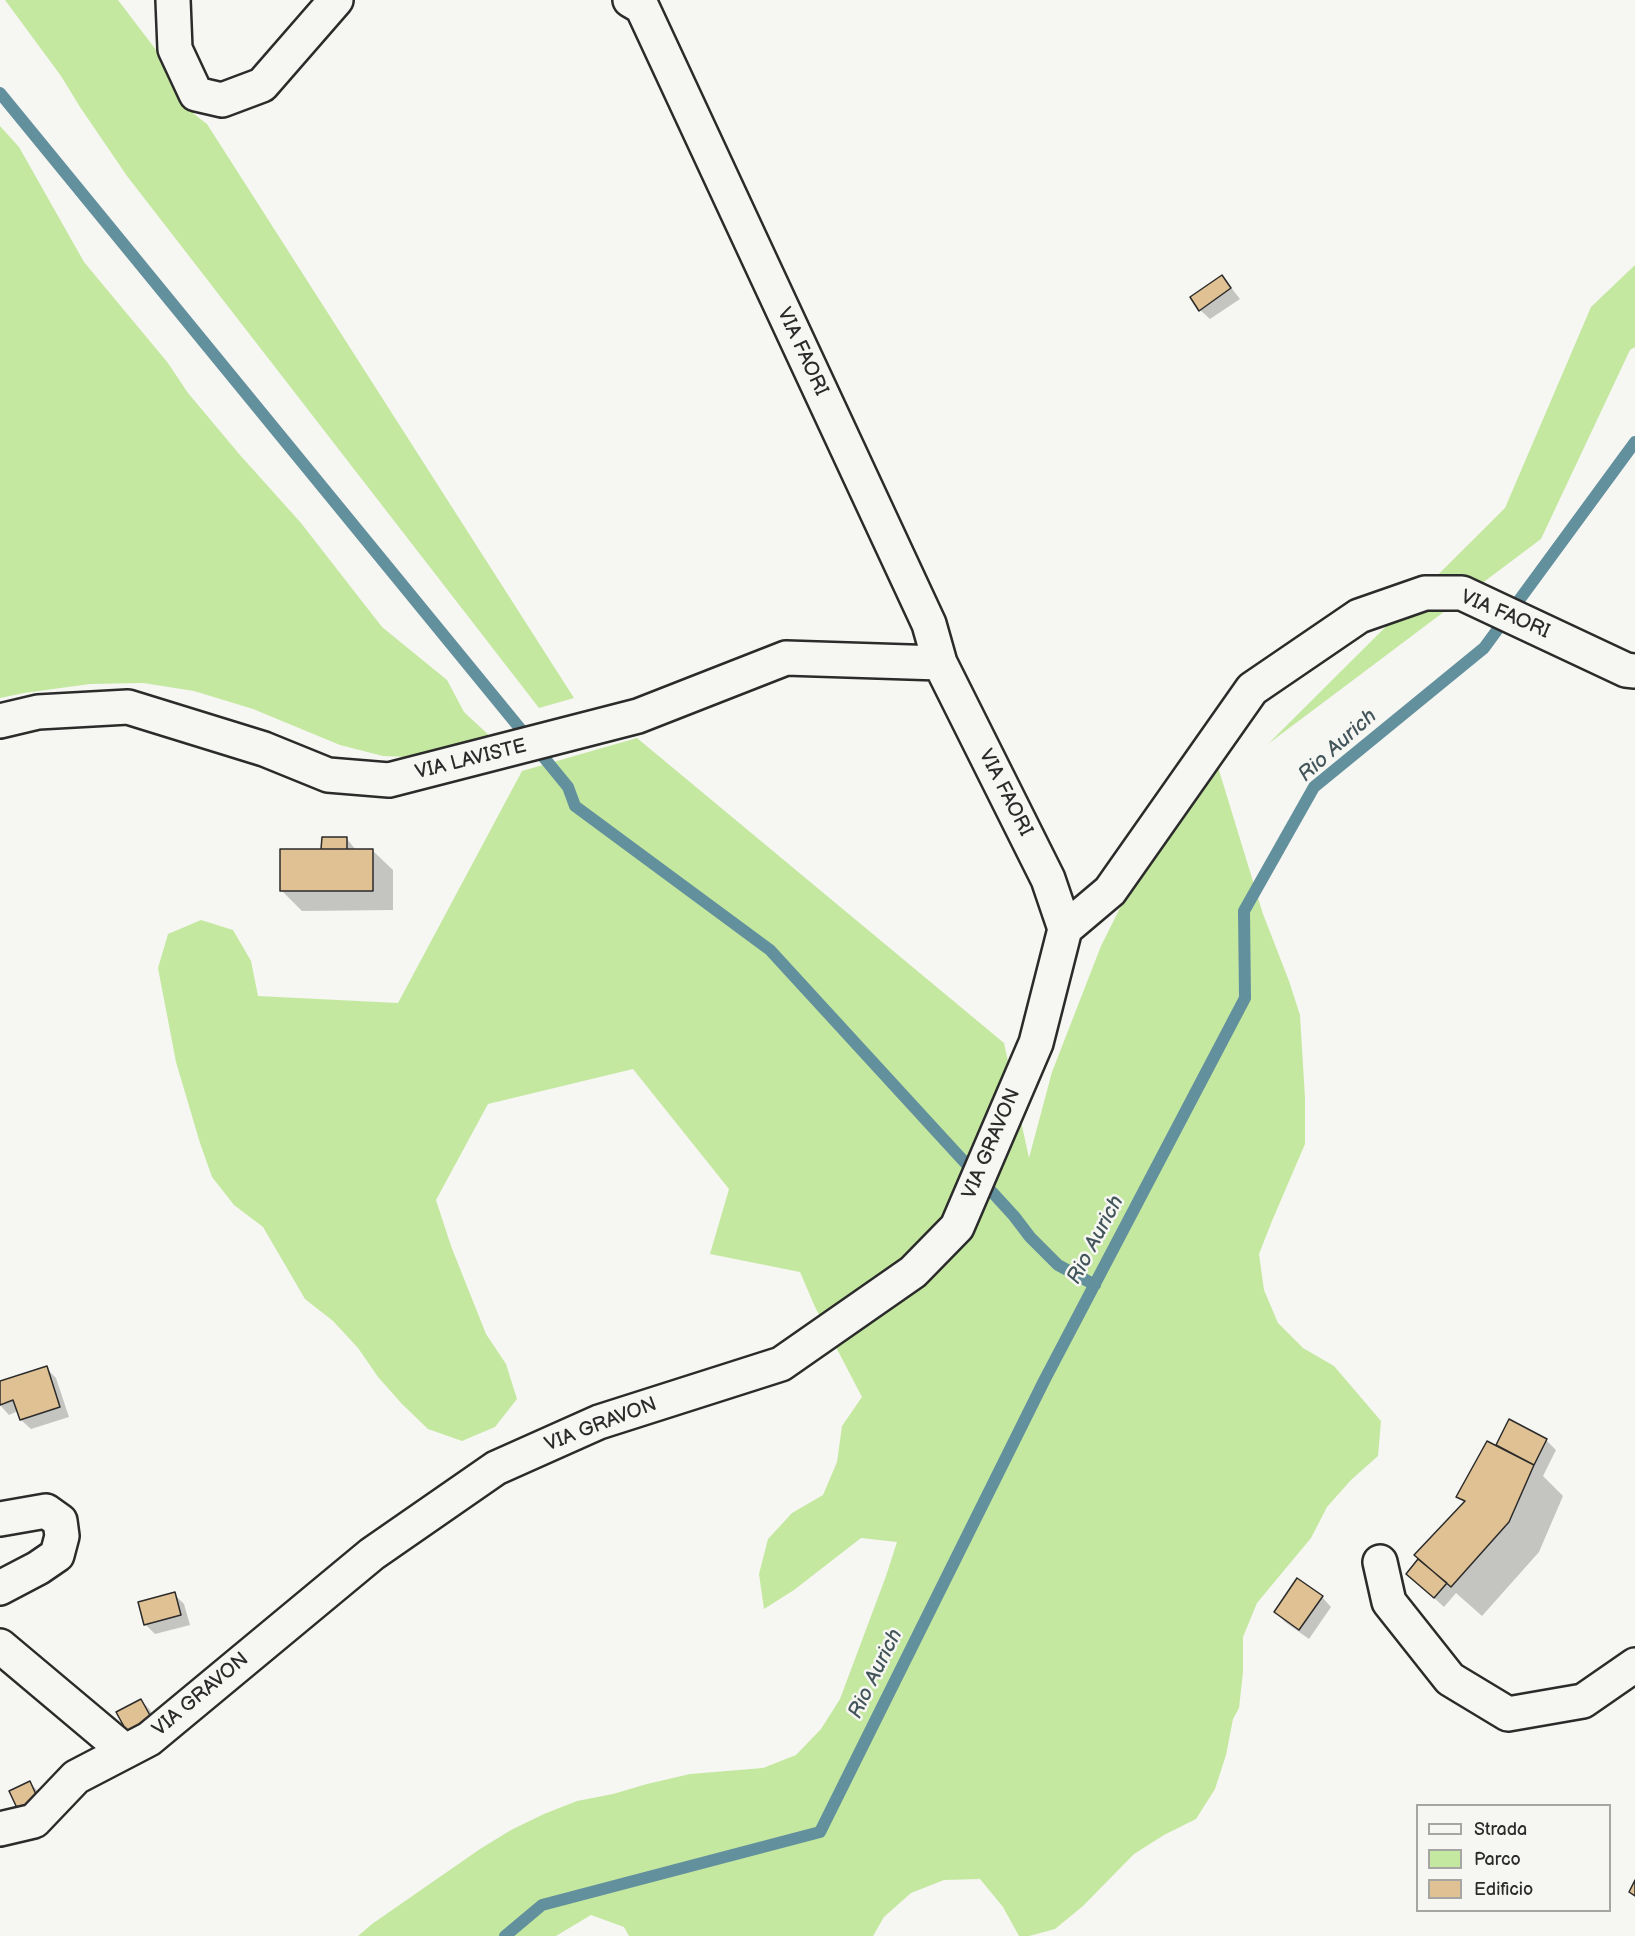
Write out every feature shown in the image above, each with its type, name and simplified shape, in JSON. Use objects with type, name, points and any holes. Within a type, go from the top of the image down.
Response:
[{"type":"street","points":[[173,0],[175,49],[196,94],[222,100],[262,85],[336,0]]},
{"type":"street","name":"VIA FAORI","points":[[630,0],[642,7],[929,624],[940,663],[1048,879],[1065,929],[1110,891],[1252,689],[1359,616],[1425,593],[1462,593],[1626,670],[1635,671]]},
{"type":"street","name":"VIA LAVISTE","points":[[0,721],[38,712],[128,707],[264,749],[328,775],[389,780],[638,716],[786,658],[940,663]]},
{"type":"street","name":"VIA GRAVON","points":[[0,1829],[34,1821],[76,1777],[149,1738],[372,1554],[496,1468],[599,1422],[781,1364],[912,1272],[957,1227],[1035,1043],[1065,929]]},
{"type":"street","points":[[0,1519],[46,1511],[60,1521],[62,1536],[57,1555],[0,1588]]},
{"type":"street","points":[[1380,1562],[1389,1602],[1450,1679],[1508,1714],[1583,1701],[1635,1665]]},
{"type":"street","points":[[0,1646],[125,1751]]},
{"type":"green space","points":[[5,0],[118,0],[182,84],[184,95],[194,114],[207,124],[574,698],[539,708],[127,176],[61,76]]},
{"type":"green space","points":[[0,126],[19,147],[84,262],[168,363],[188,393],[301,523],[382,627],[447,680],[464,712],[508,753],[383,756],[340,745],[253,709],[194,691],[143,683],[90,684],[0,698]]},
{"type":"green space","points":[[1635,265],[1635,347],[1630,350],[1541,539],[1268,744],[1505,508],[1591,307]]},
{"type":"green space","points":[[637,738],[1004,1043],[1029,1158],[1052,1072],[1101,946],[1125,898],[1155,857],[1171,829],[1218,767],[1263,914],[1300,1015],[1305,1144],[1259,1254],[1264,1290],[1278,1323],[1303,1348],[1334,1366],[1381,1421],[1378,1456],[1351,1480],[1327,1507],[1311,1538],[1257,1603],[1243,1637],[1243,1672],[1239,1708],[1233,1719],[1226,1755],[1215,1789],[1196,1819],[1134,1854],[1083,1906],[1055,1929],[1029,1936],[1019,1936],[1003,1907],[980,1879],[944,1880],[911,1893],[884,1917],[873,1936],[629,1936],[624,1927],[591,1915],[556,1936],[358,1936],[480,1849],[544,1814],[577,1801],[647,1784],[690,1774],[763,1768],[796,1755],[821,1729],[840,1699],[897,1542],[861,1538],[794,1590],[764,1609],[759,1574],[768,1539],[792,1513],[823,1495],[837,1462],[842,1426],[862,1397],[815,1307],[800,1272],[710,1254],[729,1189],[633,1069],[488,1104],[436,1200],[451,1246],[486,1334],[506,1364],[517,1399],[495,1427],[462,1441],[428,1429],[378,1377],[358,1348],[333,1321],[305,1299],[263,1227],[234,1205],[212,1177],[200,1143],[176,1062],[158,968],[168,934],[201,920],[233,930],[251,961],[258,996],[398,1003],[522,771]]},
{"type":"building","points":[[1222,275],[1231,288],[1199,311],[1190,297]]},
{"type":"building","points":[[322,837],[347,837],[347,849],[321,849]]},
{"type":"building","points":[[280,849],[373,849],[373,891],[280,891]]},
{"type":"building","points":[[47,1366],[60,1407],[20,1420],[13,1400],[0,1405],[0,1381]]},
{"type":"building","points":[[1509,1419],[1547,1439],[1534,1465],[1496,1445]]},
{"type":"building","points":[[1487,1441],[1534,1465],[1509,1522],[1451,1587],[1414,1555],[1465,1501],[1456,1497]]},
{"type":"building","points":[[1418,1559],[1447,1583],[1434,1598],[1406,1574]]},
{"type":"building","points":[[1297,1578],[1323,1596],[1299,1630],[1274,1612]]},
{"type":"building","points":[[175,1592],[181,1615],[144,1625],[138,1602]]},
{"type":"building","points":[[141,1699],[152,1719],[127,1732],[116,1712]]},
{"type":"building","points":[[30,1781],[38,1799],[17,1808],[9,1791]]},
{"type":"building","points":[[1635,1880],[1635,1896],[1629,1892]]},
{"type":"waterway","points":[[0,93],[568,787],[575,806],[770,950],[1014,1216],[1030,1237],[1058,1265],[1095,1285]]},
{"type":"waterway","name":"Rio Aurich","points":[[505,1936],[542,1905],[820,1832],[1045,1379],[1245,998],[1244,911],[1314,787],[1484,648],[1635,442]]}]
